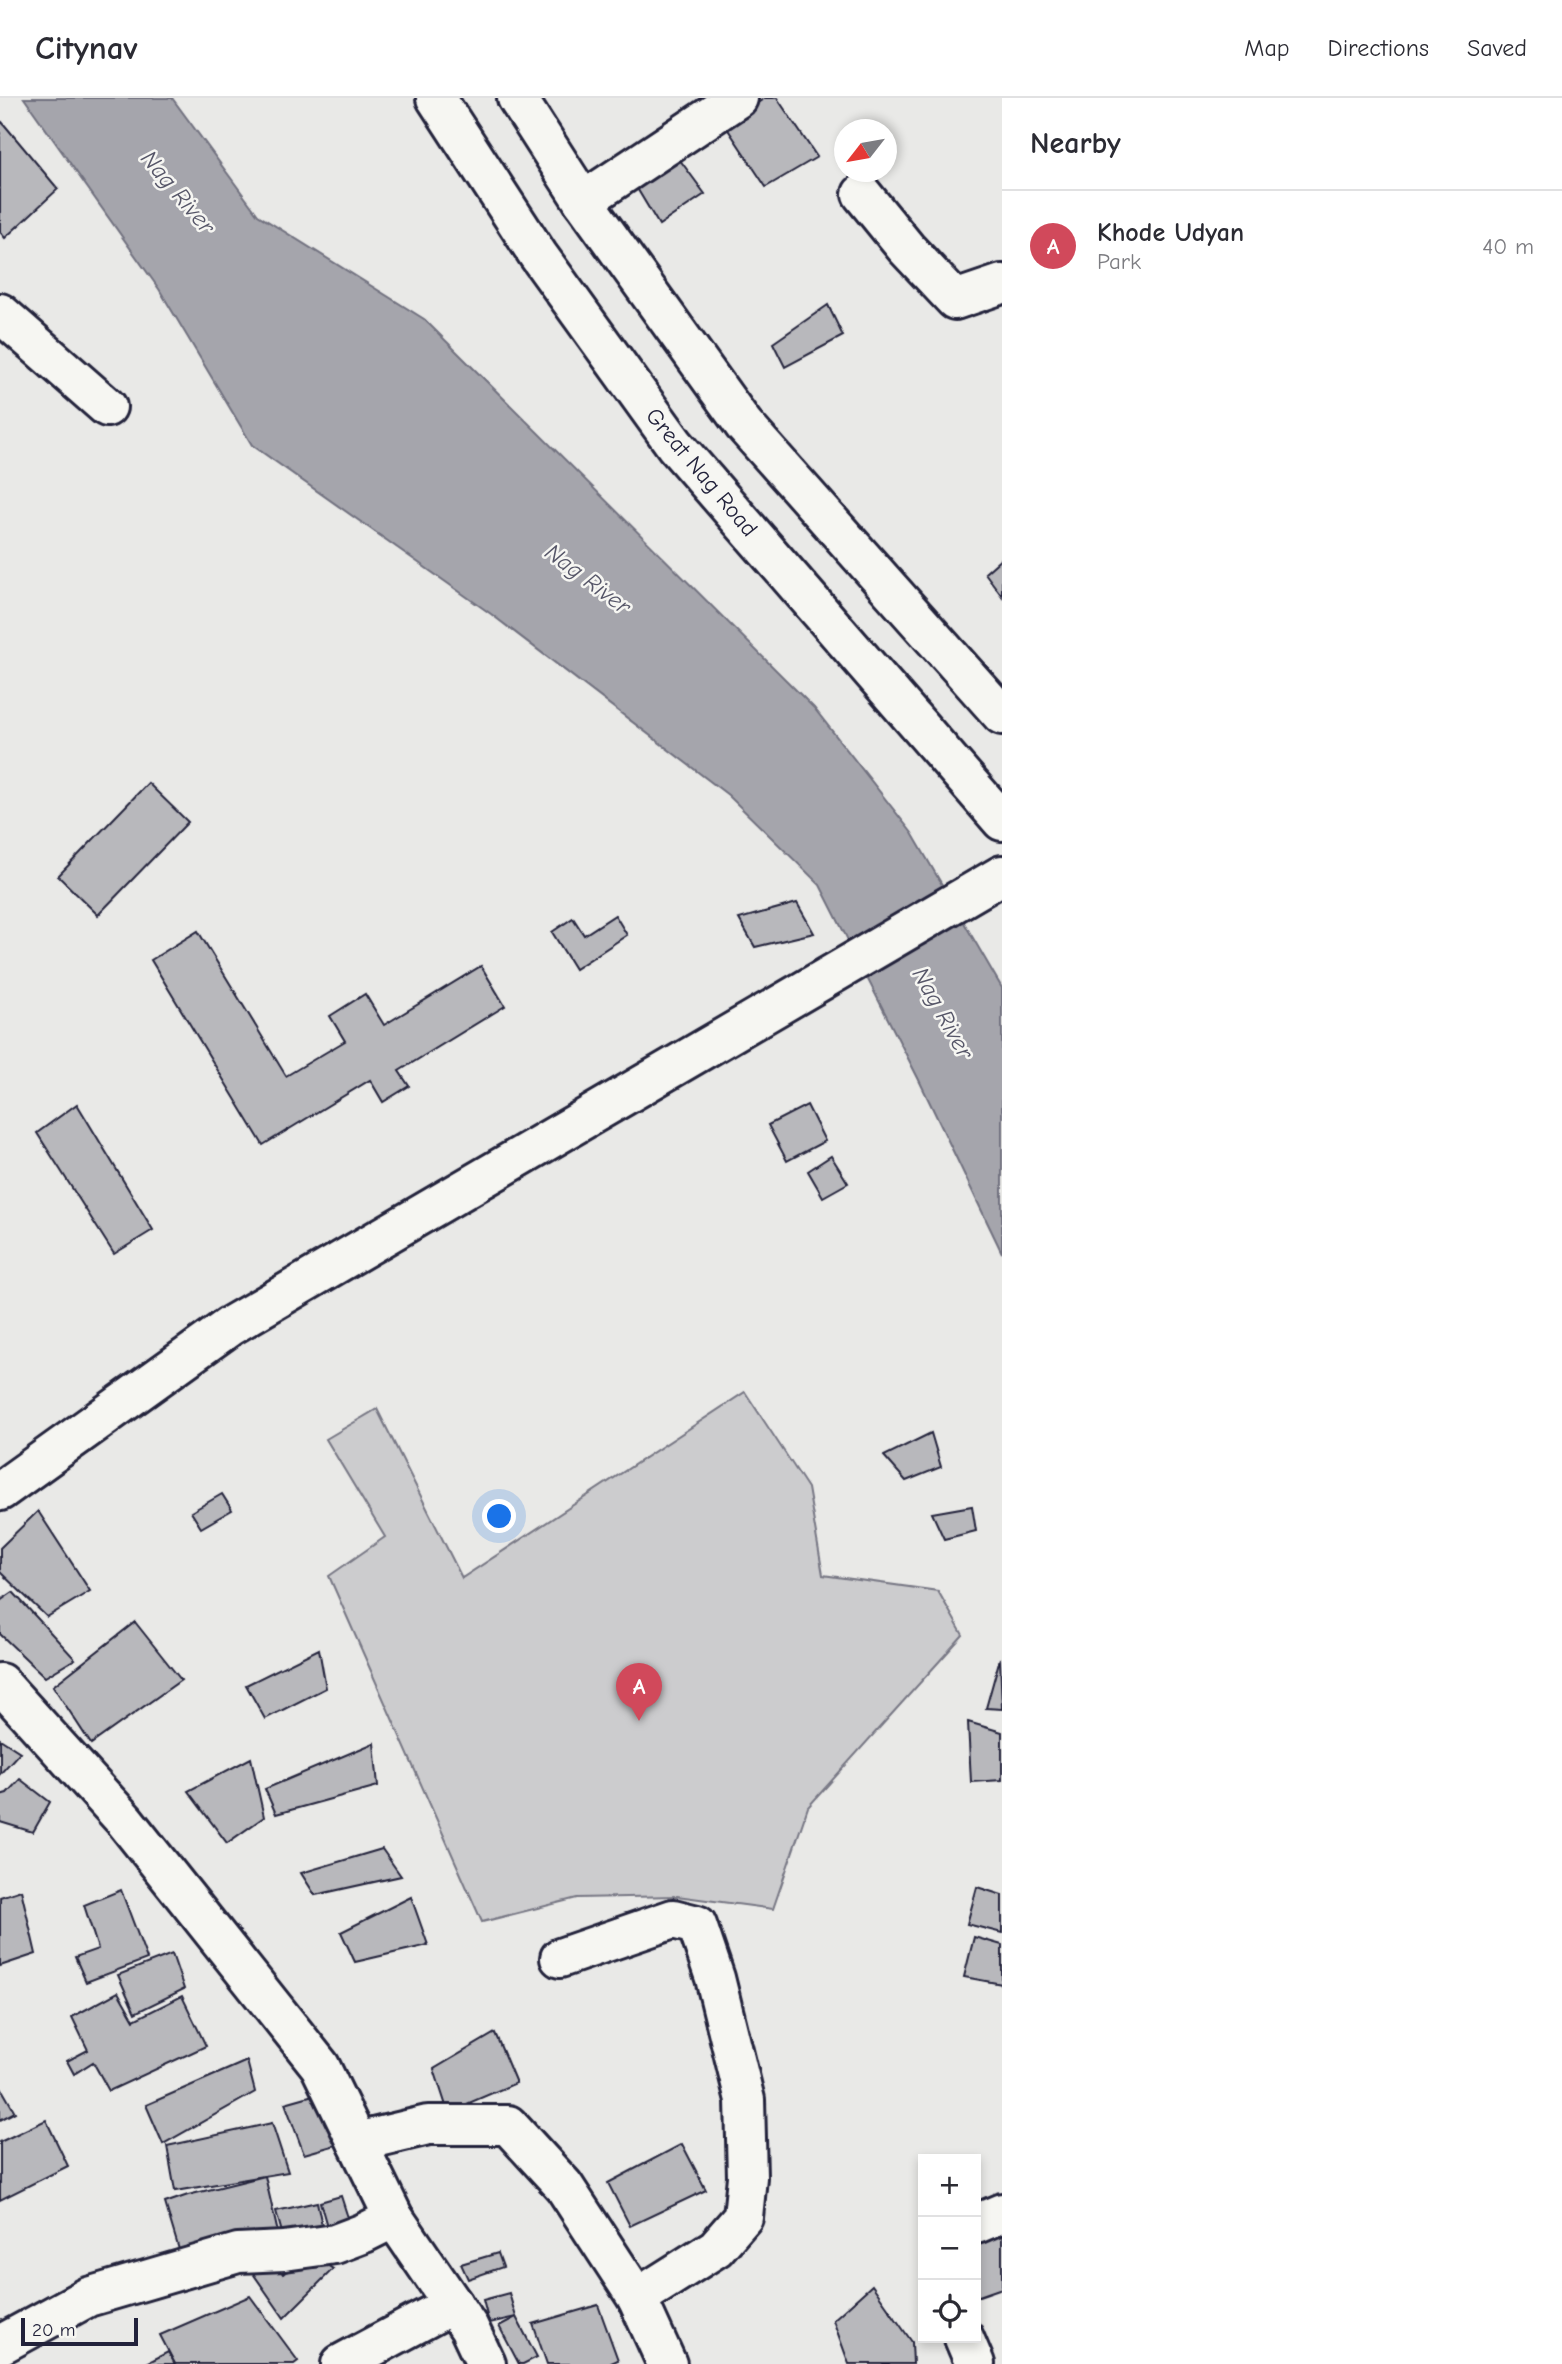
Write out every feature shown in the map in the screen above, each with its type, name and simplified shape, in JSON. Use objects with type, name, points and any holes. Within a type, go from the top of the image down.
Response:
[{"type":"street","name":"Great Nag Road","points":[[436,98],[538,255],[675,444],[1002,821]]},
{"type":"street","points":[[517,98],[583,201],[744,425],[1002,715]]},
{"type":"street","points":[[583,201],[738,98]]},
{"type":"street","points":[[862,194],[905,248],[955,300],[1002,284]]},
{"type":"street","points":[[0,313],[107,407]]},
{"type":"street","points":[[0,1491],[230,1326],[996,878]]},
{"type":"street","points":[[0,1683],[125,1821],[320,2066],[394,2218],[469,2328],[486,2364]]},
{"type":"street","points":[[560,1958],[673,1919],[697,1925],[715,1978],[746,2100],[747,2178],[743,2217],[716,2248],[637,2298]]},
{"type":"street","points":[[357,2142],[428,2125],[508,2125],[564,2186],[637,2298],[667,2364]]},
{"type":"street","points":[[981,2222],[1002,2213]]},
{"type":"street","points":[[0,2345],[88,2297],[238,2253],[284,2251],[335,2244],[394,2218]]},
{"type":"street","points":[[341,2364],[453,2304]]},
{"type":"street","points":[[966,2343],[975,2364]]},
{"type":"shaded area","points":[[745,1392],[808,1488],[823,1575],[938,1591],[963,1635],[808,1807],[773,1909],[677,1896],[577,1898],[482,1922],[329,1576],[385,1537],[326,1439],[377,1409],[462,1578]]},
{"type":"water","name":"Nag River","points":[[24,98],[172,98],[258,215],[424,319],[814,708],[912,833],[1002,988],[1002,1253],[918,1078],[820,885],[728,795],[491,614],[252,445],[159,289]]},
{"type":"building","points":[[765,98],[777,98],[817,157],[766,187],[725,125]]},
{"type":"building","points":[[2,122],[58,189],[5,238],[0,232]]},
{"type":"building","points":[[677,156],[705,194],[659,225],[635,185]]},
{"type":"building","points":[[828,305],[843,336],[785,367],[773,343]]},
{"type":"building","points":[[1002,558],[1002,596],[985,573]]},
{"type":"building","points":[[148,783],[188,822],[98,915],[58,876]]},
{"type":"building","points":[[797,903],[814,933],[755,947],[739,919]]},
{"type":"building","points":[[615,915],[627,935],[575,969],[552,932],[573,918],[584,935]]},
{"type":"building","points":[[198,931],[286,1076],[345,1041],[330,1016],[365,994],[384,1025],[481,966],[505,1006],[399,1071],[409,1086],[383,1102],[370,1080],[263,1145],[151,960]]},
{"type":"building","points":[[77,1104],[153,1230],[114,1254],[37,1133]]},
{"type":"building","points":[[807,1105],[825,1141],[787,1161],[768,1125]]},
{"type":"building","points":[[831,1156],[848,1183],[823,1197],[808,1171]]},
{"type":"building","points":[[931,1433],[941,1467],[906,1481],[884,1456]]},
{"type":"building","points":[[222,1494],[232,1510],[201,1528],[191,1512]]},
{"type":"building","points":[[972,1506],[976,1531],[944,1539],[932,1513]]},
{"type":"building","points":[[38,1511],[90,1591],[47,1617],[0,1572],[0,1548]]},
{"type":"building","points":[[13,1592],[75,1659],[45,1677],[0,1634],[0,1601]]},
{"type":"building","points":[[135,1622],[181,1680],[91,1744],[53,1686]]},
{"type":"building","points":[[319,1649],[326,1688],[265,1719],[246,1685]]},
{"type":"building","points":[[1000,1658],[1002,1709],[986,1708]]},
{"type":"building","points":[[968,1722],[1002,1732],[1002,1780],[971,1782]]},
{"type":"building","points":[[0,1739],[20,1752],[0,1774]]},
{"type":"building","points":[[374,1743],[378,1786],[276,1814],[265,1789]]},
{"type":"building","points":[[251,1758],[264,1817],[227,1843],[188,1791]]},
{"type":"building","points":[[20,1779],[50,1802],[33,1832],[0,1822],[0,1795],[7,1793]]},
{"type":"building","points":[[382,1849],[401,1876],[315,1895],[301,1873]]},
{"type":"building","points":[[977,1887],[1002,1895],[1002,1933],[967,1924]]},
{"type":"building","points":[[21,1890],[36,1954],[0,1966],[0,1897]]},
{"type":"building","points":[[121,1890],[147,1959],[86,1982],[75,1957],[98,1949],[84,1905]]},
{"type":"building","points":[[411,1897],[428,1945],[355,1962],[341,1932]]},
{"type":"building","points":[[974,1937],[1002,1945],[1002,1984],[964,1977]]},
{"type":"building","points":[[172,1954],[184,1989],[135,2013],[118,1975]]},
{"type":"building","points":[[118,1992],[134,2020],[182,1996],[206,2046],[109,2091],[93,2062],[74,2074],[67,2061],[88,2050],[72,2017]]},
{"type":"building","points":[[495,2033],[516,2083],[448,2112],[434,2069]]},
{"type":"building","points":[[247,2061],[255,2092],[163,2144],[146,2105]]},
{"type":"building","points":[[0,2086],[15,2112],[0,2120]]},
{"type":"building","points":[[324,2092],[343,2143],[304,2154],[285,2103]]},
{"type":"building","points":[[46,2120],[68,2166],[0,2200],[0,2142]]},
{"type":"building","points":[[272,2123],[288,2172],[175,2191],[167,2146]]},
{"type":"building","points":[[682,2144],[706,2190],[630,2226],[608,2183]]},
{"type":"building","points":[[265,2176],[280,2242],[180,2253],[165,2203]]},
{"type":"building","points":[[341,2196],[350,2224],[328,2230],[320,2202]]},
{"type":"building","points":[[317,2202],[323,2230],[284,2240],[276,2211]]},
{"type":"building","points":[[1002,2225],[1002,2288],[981,2295],[981,2280],[981,2235]]},
{"type":"building","points":[[267,2252],[283,2274],[308,2253],[333,2269],[284,2318],[250,2269]]},
{"type":"building","points":[[498,2253],[503,2267],[468,2279],[461,2264]]},
{"type":"building","points":[[872,2285],[912,2342],[913,2364],[849,2364],[833,2320]]},
{"type":"building","points":[[509,2293],[516,2317],[489,2323],[483,2300]]},
{"type":"building","points":[[250,2296],[298,2361],[294,2364],[175,2364],[160,2335]]},
{"type":"building","points":[[598,2305],[618,2360],[609,2364],[547,2364],[533,2324]]},
{"type":"building","points":[[516,2317],[537,2357],[523,2364],[519,2364],[499,2326]]},
{"type":"building","points":[[168,2352],[175,2364],[145,2364]]},
{"type":"place","name":"Khode Udyan","points":[[639,1721]]}]
